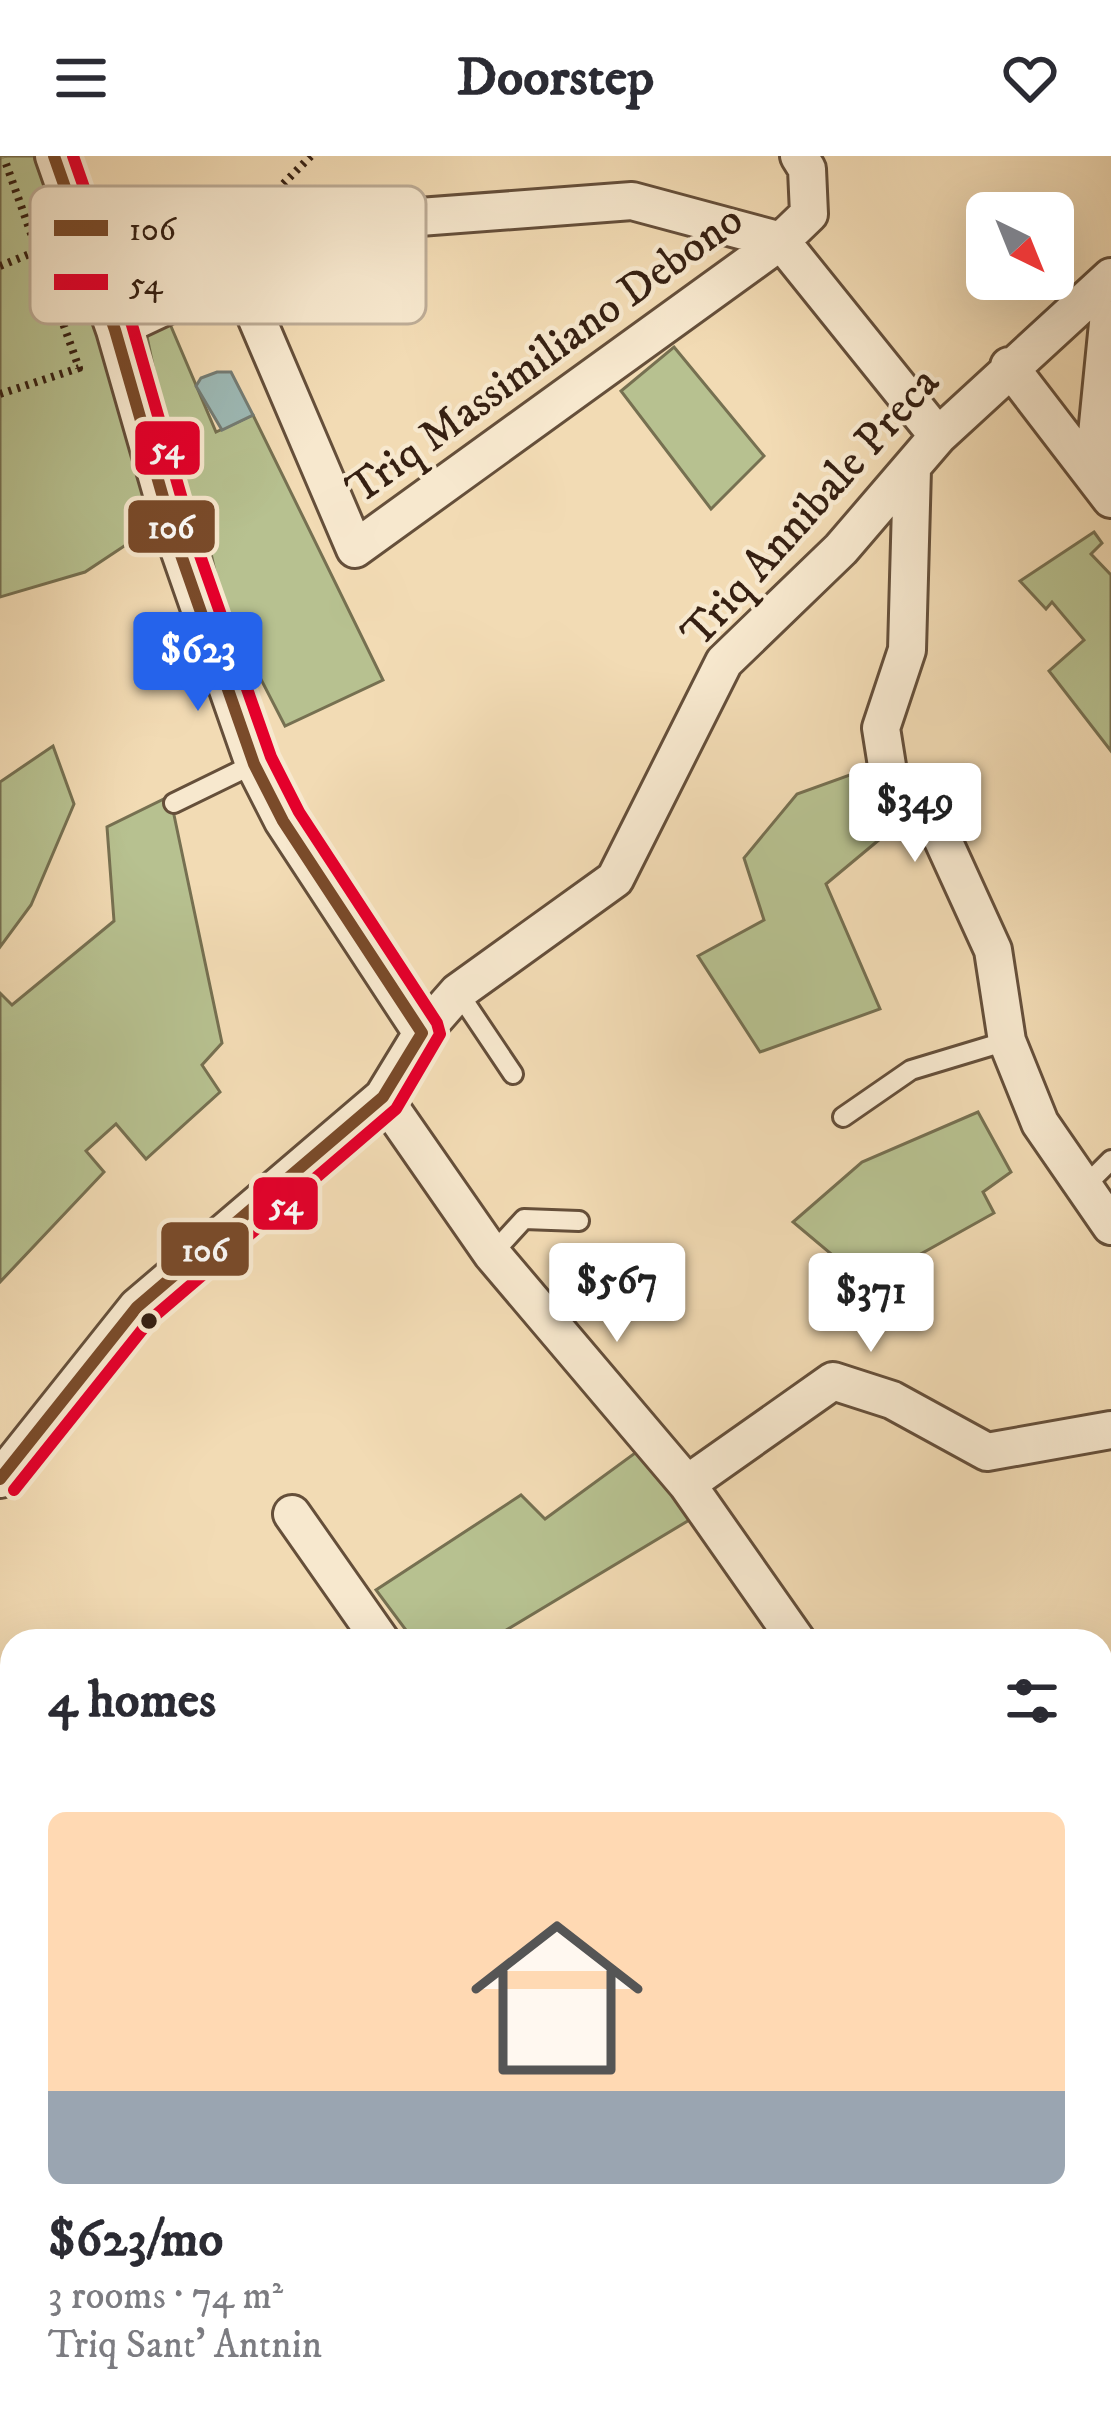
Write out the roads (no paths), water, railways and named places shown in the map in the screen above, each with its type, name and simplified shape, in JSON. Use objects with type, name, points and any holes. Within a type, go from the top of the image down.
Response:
[{"type":"street","points":[[54,156],[65,186]]},
{"type":"street","points":[[426,216],[632,201],[781,241],[809,214],[806,169],[799,156]]},
{"type":"street","name":"Triq Massimiliano Debono","points":[[253,324],[355,549],[781,241],[938,436]]},
{"type":"street","name":"Triq Annibale Preca","points":[[0,1479],[137,1307],[383,1097],[422,1033],[458,992],[615,879],[724,662],[842,549],[938,436],[1111,277]]},
{"type":"street","points":[[1102,487],[1111,293]]},
{"type":"street","points":[[114,324],[173,532],[254,764],[283,821],[422,1033]]},
{"type":"street","points":[[116,330],[129,324]]},
{"type":"street","points":[[1009,366],[1102,487]]},
{"type":"street","points":[[912,469],[907,650],[881,728],[888,772],[941,836],[994,950],[1007,1041],[1040,1123],[1111,1226]]},
{"type":"street","points":[[383,1097],[492,1254],[687,1484],[789,1629]]},
{"type":"street","points":[[687,1484],[833,1381],[892,1400],[987,1452],[1110,1431]]},
{"type":"street","points":[[292,1514],[373,1629]]},
{"type":"lane","points":[[174,803],[254,764]]},
{"type":"lane","points":[[458,992],[513,1074]]},
{"type":"lane","points":[[844,1117],[911,1070],[1007,1041]]},
{"type":"lane","points":[[1083,1188],[1111,1160]]},
{"type":"lane","points":[[492,1254],[524,1219],[579,1221]]},
{"type":"water","points":[[231,372],[253,415],[222,430],[196,386],[201,378]]}]
